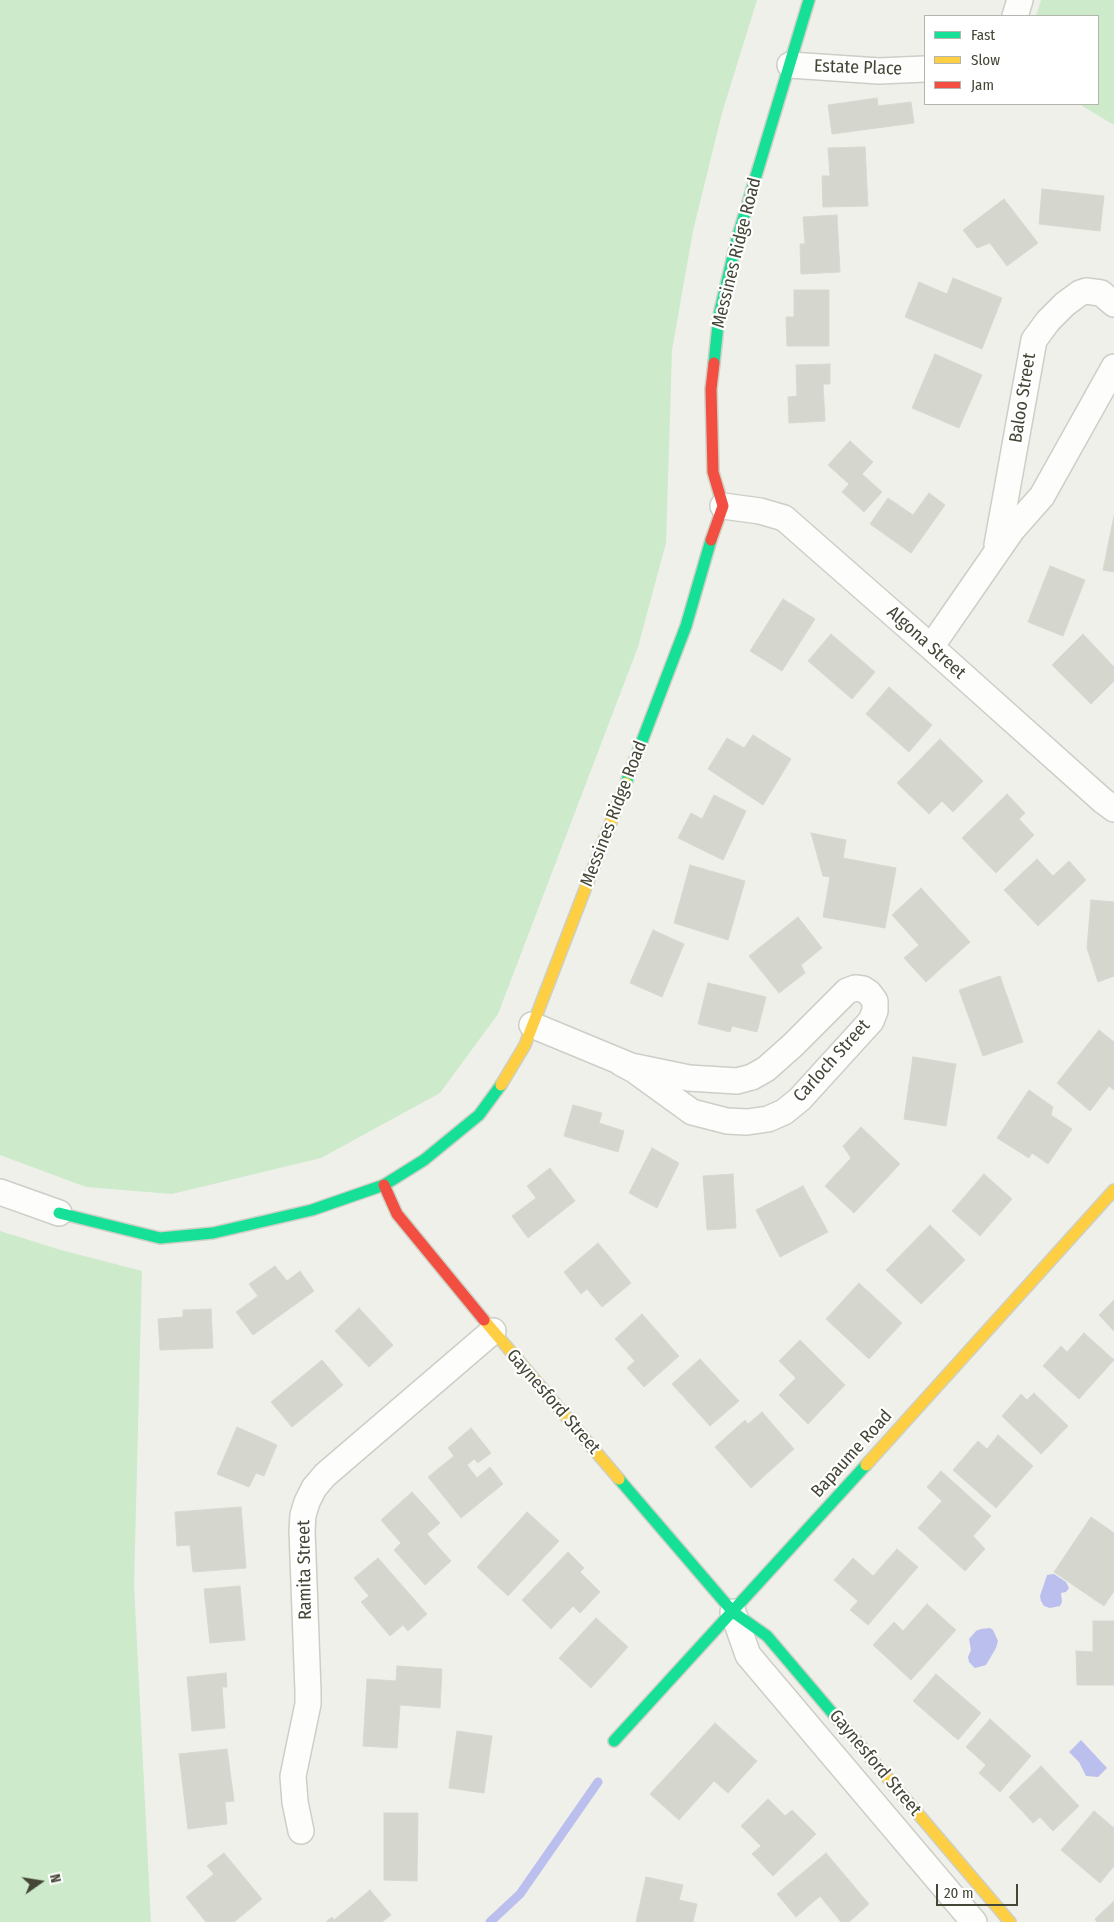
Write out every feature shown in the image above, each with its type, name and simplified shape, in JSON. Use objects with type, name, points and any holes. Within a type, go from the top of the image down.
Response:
[{"type":"street","name":"Messines Ridge Road","points":[[0,1192],[59,1213],[160,1238],[213,1233],[312,1210],[384,1184],[424,1160],[478,1115],[509,1074],[525,1045],[686,626],[711,539],[724,506],[713,472],[711,389],[718,315],[737,239],[808,0]]},
{"type":"street","points":[[1015,15],[1020,0]]},
{"type":"street","name":"Estate Place","points":[[790,65],[879,72],[924,69]]},
{"type":"street","name":"Baloo Street","points":[[992,559],[1001,529],[1034,340],[1048,321],[1065,304],[1080,293],[1086,291],[1101,293],[1114,304]]},
{"type":"street","name":"Baloo Street","points":[[931,647],[1012,530],[1042,496],[1114,367]]},
{"type":"street","name":"Algona Street","points":[[724,506],[760,511],[784,518],[1094,794],[1114,809]]},
{"type":"street","name":"Carloch Street","points":[[532,1026],[621,1063],[634,1070],[692,1112],[712,1118],[747,1122],[768,1119],[784,1112],[800,1099],[871,1021],[875,1010],[875,1001],[869,993],[860,988],[851,989],[843,993],[773,1062],[757,1074],[746,1079],[729,1081],[689,1078],[641,1069],[621,1063]]},
{"type":"street","name":"Gaynesford Street","points":[[384,1184],[397,1214],[493,1331],[733,1612],[767,1636],[1010,1922]]},
{"type":"street","name":"Bapaume Road","points":[[614,1741],[1114,1190]]},
{"type":"street","name":"Ramita Street","points":[[300,1831],[293,1776],[306,1712],[308,1691],[302,1530],[303,1515],[307,1502],[314,1488],[324,1475],[493,1331]]},
{"type":"street","name":"Gaynesford Street","points":[[733,1612],[748,1655],[974,1922]]},
{"type":"green space","points":[[0,0],[757,0],[722,113],[693,231],[672,350],[666,543],[638,647],[498,1014],[440,1093],[321,1158],[172,1194],[86,1187],[0,1155]]},
{"type":"green space","points":[[1041,0],[1114,0],[1114,125],[1081,105],[1099,105],[1099,15],[1036,15]]},
{"type":"green space","points":[[0,1231],[61,1250],[142,1271],[134,1585],[151,1922],[0,1922]]},
{"type":"water","points":[[1054,1574],[1066,1582],[1069,1588],[1066,1592],[1061,1593],[1062,1602],[1060,1606],[1050,1608],[1044,1606],[1040,1596],[1047,1575]]},
{"type":"water","points":[[990,1628],[993,1630],[998,1641],[996,1648],[986,1665],[975,1668],[969,1662],[968,1657],[971,1650],[969,1639],[976,1631]]},
{"type":"water","points":[[1081,1740],[1107,1768],[1098,1777],[1086,1776],[1079,1762],[1069,1752]]},
{"type":"building","points":[[877,98],[878,106],[911,102],[914,123],[832,134],[828,105]]},
{"type":"building","points":[[865,147],[868,206],[823,207],[822,176],[830,176],[828,148]]},
{"type":"building","points":[[1042,189],[1104,196],[1100,231],[1039,224]]},
{"type":"building","points":[[1004,199],[1038,243],[1007,266],[990,243],[977,248],[963,230]]},
{"type":"building","points":[[837,215],[840,272],[801,274],[800,244],[805,244],[803,217]]},
{"type":"building","points":[[953,278],[1002,298],[982,349],[905,317],[919,282],[947,294]]},
{"type":"building","points":[[794,290],[829,290],[829,346],[787,346],[786,317],[794,317]]},
{"type":"building","points":[[935,354],[982,375],[959,428],[912,408]]},
{"type":"building","points":[[830,364],[830,384],[823,384],[825,421],[789,423],[788,397],[797,396],[796,365]]},
{"type":"building","points":[[850,441],[873,462],[862,474],[882,492],[864,512],[842,492],[849,484],[828,465]]},
{"type":"building","points":[[929,493],[945,505],[911,553],[870,524],[888,498],[913,515]]},
{"type":"building","points":[[1114,516],[1114,572],[1103,570]]},
{"type":"building","points":[[1050,566],[1085,580],[1063,636],[1028,622]]},
{"type":"building","points":[[783,599],[815,619],[782,671],[750,651]]},
{"type":"building","points":[[831,634],[875,672],[852,699],[808,661]]},
{"type":"building","points":[[1083,634],[1114,667],[1114,681],[1091,704],[1052,665]]},
{"type":"building","points":[[889,687],[932,725],[909,752],[866,714]]},
{"type":"building","points":[[753,735],[791,759],[763,805],[708,769],[727,738],[744,748]]},
{"type":"building","points":[[940,739],[983,781],[953,812],[942,801],[929,814],[897,783]]},
{"type":"building","points":[[1007,794],[1025,813],[1019,819],[1034,835],[996,873],[962,838]]},
{"type":"building","points":[[714,795],[746,811],[723,860],[678,838],[691,813],[702,819]]},
{"type":"building","points":[[811,833],[846,840],[843,858],[896,868],[885,928],[823,917],[830,877],[823,876]]},
{"type":"building","points":[[1037,859],[1053,876],[1069,861],[1086,880],[1038,926],[1004,890]]},
{"type":"building","points":[[690,865],[745,881],[728,940],[674,923]]},
{"type":"building","points":[[921,888],[970,942],[926,982],[904,958],[919,945],[892,915]]},
{"type":"building","points":[[1091,900],[1114,902],[1114,976],[1098,982],[1087,948]]},
{"type":"building","points":[[798,917],[822,948],[801,965],[805,973],[779,993],[749,956]]},
{"type":"building","points":[[653,930],[684,944],[662,997],[630,983]]},
{"type":"building","points":[[1000,976],[1023,1042],[983,1056],[959,990]]},
{"type":"building","points":[[708,983],[766,997],[757,1032],[732,1026],[730,1032],[698,1024]]},
{"type":"building","points":[[1099,1030],[1114,1042],[1114,1090],[1109,1086],[1090,1111],[1057,1083]]},
{"type":"building","points":[[913,1057],[956,1064],[946,1126],[904,1119]]},
{"type":"building","points":[[1029,1090],[1053,1107],[1051,1115],[1072,1129],[1048,1164],[1032,1153],[1029,1158],[997,1138]]},
{"type":"building","points":[[573,1105],[602,1113],[599,1123],[624,1131],[618,1152],[564,1136]]},
{"type":"building","points":[[861,1127],[900,1164],[854,1213],[825,1186],[851,1158],[843,1146]]},
{"type":"building","points":[[652,1148],[679,1163],[657,1208],[629,1193]]},
{"type":"building","points":[[550,1168],[575,1201],[528,1238],[512,1216],[536,1198],[527,1186]]},
{"type":"building","points":[[733,1174],[736,1228],[707,1230],[703,1176]]},
{"type":"building","points":[[984,1174],[1012,1199],[980,1236],[952,1211]]},
{"type":"building","points":[[803,1186],[828,1232],[780,1257],[756,1210]]},
{"type":"building","points":[[930,1225],[965,1260],[921,1304],[886,1270]]},
{"type":"building","points":[[598,1243],[631,1283],[602,1307],[587,1289],[581,1294],[564,1272]]},
{"type":"building","points":[[275,1266],[287,1281],[300,1271],[314,1291],[253,1335],[236,1312],[258,1296],[249,1284]]},
{"type":"building","points":[[859,1283],[902,1323],[869,1359],[826,1319]]},
{"type":"building","points":[[1114,1300],[1114,1331],[1099,1315]]},
{"type":"building","points":[[359,1308],[393,1345],[369,1367],[335,1331]]},
{"type":"building","points":[[211,1309],[213,1348],[160,1350],[158,1319],[183,1317],[183,1310]]},
{"type":"building","points":[[642,1314],[679,1356],[644,1387],[627,1368],[635,1361],[615,1339]]},
{"type":"building","points":[[1084,1333],[1114,1360],[1079,1399],[1043,1366],[1061,1346],[1067,1352]]},
{"type":"building","points":[[800,1340],[845,1385],[808,1424],[779,1395],[796,1378],[779,1361]]},
{"type":"building","points":[[700,1359],[739,1401],[710,1426],[672,1384]]},
{"type":"building","points":[[322,1360],[343,1385],[292,1427],[271,1402]]},
{"type":"building","points":[[1034,1393],[1068,1426],[1041,1454],[1002,1416],[1021,1394],[1027,1400]]},
{"type":"building","points":[[762,1412],[794,1449],[751,1488],[715,1447],[745,1420],[748,1424]]},
{"type":"building","points":[[237,1427],[277,1445],[264,1476],[256,1473],[249,1487],[217,1474]]},
{"type":"building","points":[[471,1428],[491,1453],[478,1463],[474,1459],[467,1465],[477,1478],[490,1467],[503,1484],[461,1518],[428,1477],[454,1456],[448,1448]]},
{"type":"building","points":[[998,1435],[1033,1466],[996,1508],[953,1470],[978,1441],[987,1449]]},
{"type":"building","points":[[941,1471],[991,1516],[973,1536],[985,1549],[965,1571],[918,1528],[942,1501],[927,1487]]},
{"type":"building","points":[[412,1492],[440,1523],[427,1534],[451,1561],[425,1585],[394,1550],[401,1543],[381,1520]]},
{"type":"building","points":[[241,1507],[246,1568],[193,1572],[190,1545],[177,1546],[175,1512]]},
{"type":"building","points":[[527,1512],[559,1541],[508,1596],[477,1567]]},
{"type":"building","points":[[1091,1517],[1114,1533],[1114,1591],[1104,1606],[1054,1572]]},
{"type":"building","points":[[897,1549],[918,1567],[868,1625],[850,1610],[858,1601],[834,1580],[853,1558],[873,1576]]},
{"type":"building","points":[[568,1552],[584,1568],[580,1572],[600,1592],[580,1613],[573,1606],[551,1629],[522,1600]]},
{"type":"building","points":[[378,1558],[427,1614],[408,1631],[403,1625],[390,1636],[361,1602],[369,1596],[354,1578]]},
{"type":"building","points":[[240,1586],[245,1640],[210,1643],[204,1589]]},
{"type":"building","points":[[927,1604],[956,1630],[911,1680],[873,1645],[894,1622],[903,1631]]},
{"type":"building","points":[[596,1618],[628,1647],[591,1688],[559,1658]]},
{"type":"building","points":[[1093,1621],[1114,1621],[1114,1685],[1077,1685],[1076,1651],[1093,1652]]},
{"type":"building","points":[[397,1666],[442,1669],[440,1708],[400,1705],[397,1748],[363,1746],[367,1679],[396,1681]]},
{"type":"building","points":[[226,1673],[227,1687],[222,1687],[225,1728],[192,1731],[187,1677]]},
{"type":"building","points":[[936,1674],[981,1713],[958,1740],[913,1701]]},
{"type":"building","points":[[990,1719],[1031,1756],[1000,1792],[979,1773],[986,1765],[966,1747]]},
{"type":"building","points":[[715,1723],[757,1761],[728,1793],[714,1781],[679,1820],[650,1794]]},
{"type":"building","points":[[457,1731],[492,1736],[484,1793],[449,1788]]},
{"type":"building","points":[[227,1749],[234,1801],[225,1802],[227,1824],[188,1829],[179,1754]]},
{"type":"building","points":[[1041,1766],[1079,1806],[1053,1831],[1040,1817],[1033,1823],[1009,1797]]},
{"type":"building","points":[[768,1799],[785,1816],[792,1810],[816,1834],[773,1876],[752,1854],[761,1846],[741,1826]]},
{"type":"building","points":[[1094,1811],[1114,1828],[1114,1866],[1100,1883],[1061,1850]]},
{"type":"building","points":[[384,1813],[418,1813],[417,1881],[384,1880]]},
{"type":"building","points":[[224,1853],[262,1899],[234,1922],[206,1922],[186,1897],[214,1874],[207,1866]]},
{"type":"building","points":[[826,1853],[869,1904],[849,1922],[841,1922],[820,1896],[796,1917],[777,1894]]},
{"type":"building","points":[[646,1877],[683,1885],[679,1900],[697,1904],[693,1922],[636,1922]]},
{"type":"building","points":[[370,1890],[391,1915],[382,1922],[326,1922],[332,1917],[334,1920]]},
{"type":"building","points":[[1114,1901],[1114,1922],[1097,1922],[1095,1919]]},
{"type":"waterway","points":[[490,1922],[520,1894],[598,1782]]},
{"type":"traffic: fast","points":[[714,363],[719,315],[737,239],[809,0]]},
{"type":"traffic: fast","points":[[626,783],[686,626],[711,540]]},
{"type":"traffic: fast","points":[[59,1213],[160,1238],[213,1233],[312,1210],[384,1185],[424,1160],[479,1115],[501,1085]]},
{"type":"traffic: fast","points":[[614,1741],[866,1465]]},
{"type":"traffic: fast","points":[[619,1479],[733,1612],[767,1636],[863,1749]]},
{"type":"traffic: slow","points":[[501,1085],[525,1045],[626,783]]},
{"type":"traffic: slow","points":[[866,1465],[1114,1190]]},
{"type":"traffic: slow","points":[[484,1320],[619,1479]]},
{"type":"traffic: slow","points":[[863,1749],[1010,1922]]},
{"type":"traffic: jam","points":[[711,540],[723,506],[713,472],[711,389],[714,363]]},
{"type":"traffic: jam","points":[[384,1185],[397,1214],[484,1320]]}]
